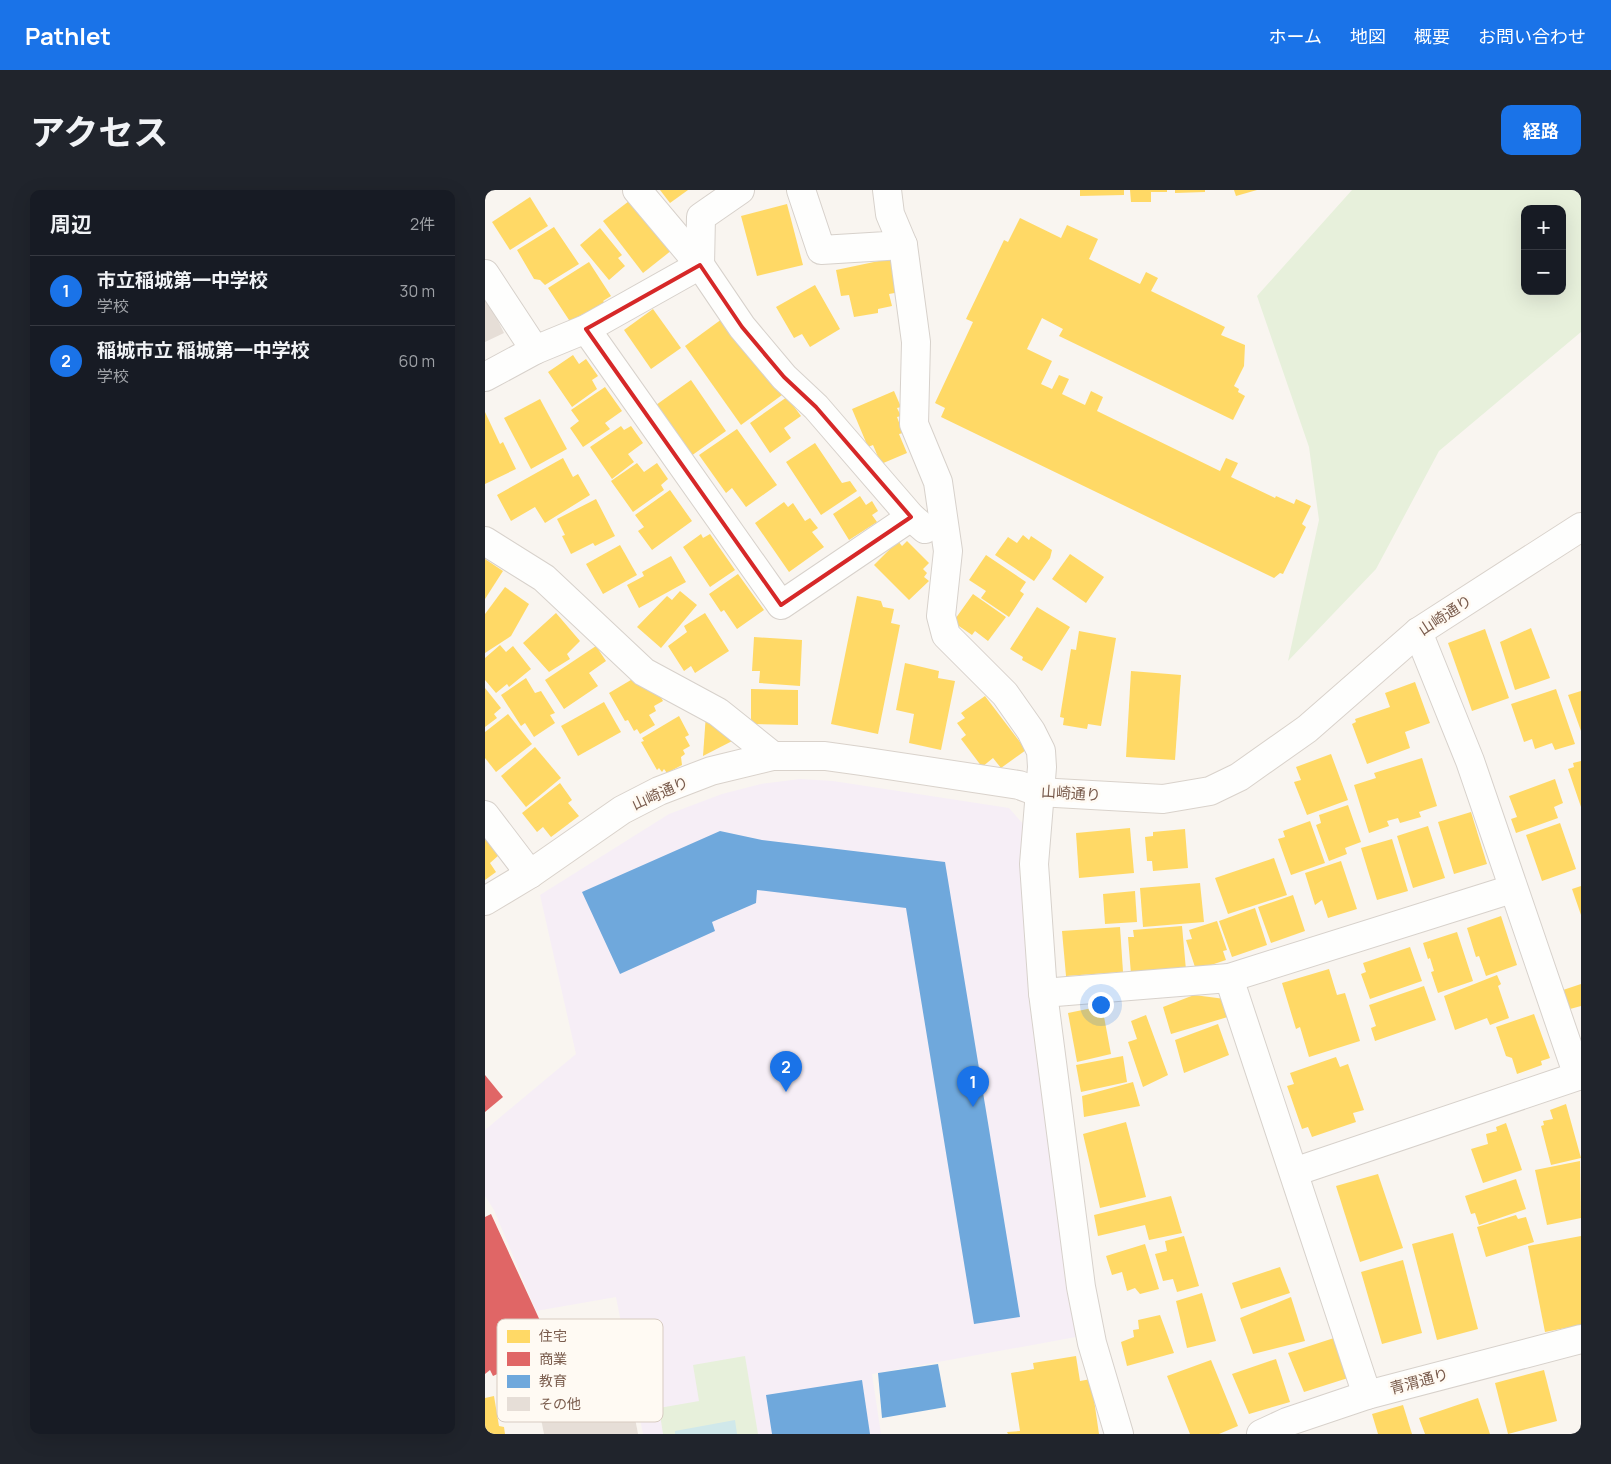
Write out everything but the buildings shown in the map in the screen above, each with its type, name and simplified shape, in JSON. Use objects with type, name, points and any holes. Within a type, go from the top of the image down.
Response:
[{"type":"street","points":[[637,190],[700,264],[748,334],[784,377],[816,407],[911,517],[948,551]]},
{"type":"street","points":[[700,264],[701,217],[740,190]]},
{"type":"street","points":[[801,190],[821,250],[903,245]]},
{"type":"street","points":[[887,190],[890,214],[903,245],[915,342],[914,424],[938,482],[948,551],[941,616],[946,635],[1005,694],[1031,731],[1041,751],[1042,767],[1034,864],[1043,993],[1081,1287],[1092,1343],[1119,1434]]},
{"type":"street","points":[[485,377],[535,350],[587,329],[700,264]]},
{"type":"street","points":[[485,274],[535,350]]},
{"type":"street","points":[[587,329],[781,605],[911,517]]},
{"type":"street","name":"山崎通り","points":[[485,901],[530,874],[615,815],[659,791],[711,771],[773,756],[825,756],[1019,785],[1039,792],[1163,799],[1210,791],[1239,777],[1307,729],[1418,632],[1581,527]]},
{"type":"street","points":[[485,541],[544,578],[644,672],[718,712],[773,756]]},
{"type":"street","points":[[1294,1172],[1580,1076],[1512,889],[1470,761],[1418,632]]},
{"type":"street","points":[[485,814],[530,874]]},
{"type":"street","points":[[1043,993],[1229,978],[1512,889]]},
{"type":"street","points":[[1229,978],[1367,1395]]},
{"type":"street","name":"青渭通り","points":[[1261,1434],[1287,1422],[1367,1395],[1581,1339]]},
{"type":"highlighted area","points":[[700,265],[742,327],[784,377],[816,407],[911,517],[781,605],[586,329]]},
{"type":"shaded area","points":[[800,779],[833,781],[1009,808],[1025,826],[1020,864],[1030,1009],[1076,1337],[872,1374],[881,1434],[643,1434],[641,1422],[663,1422],[663,1319],[620,1319],[616,1297],[536,1311],[494,1210],[485,1196],[485,1130],[576,1054],[540,895],[669,814],[722,794],[761,784]]},
{"type":"green space","points":[[1352,190],[1581,190],[1581,332],[1439,451],[1376,569],[1288,661],[1319,520],[1309,447],[1257,296]]},
{"type":"green space","points":[[745,1356],[758,1434],[663,1434],[661,1422],[663,1422],[663,1407],[699,1401],[693,1365]]},
{"type":"water","points":[[735,1420],[737,1434],[675,1434],[675,1431]]},
{"type":"place","name":"稲城市立 稲城第一中学校","points":[[786,1092]]},
{"type":"place","name":"市立稲城第一中学校","points":[[973,1107]]}]
